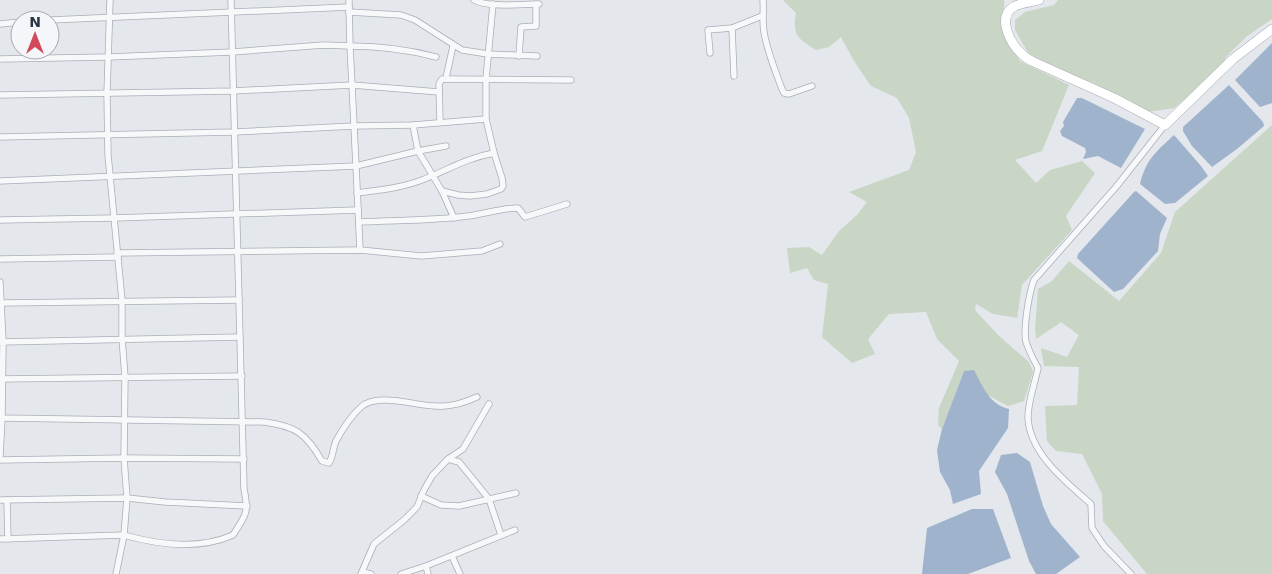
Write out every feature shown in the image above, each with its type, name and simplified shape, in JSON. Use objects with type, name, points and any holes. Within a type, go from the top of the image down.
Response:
[{"type":"main road","points":[[1039,0],[1015,6],[1007,15],[1008,32],[1016,49],[1024,57],[1114,98],[1165,126],[1233,59],[1272,29]]},
{"type":"street","points":[[110,0],[107,94],[109,177],[122,300],[125,377],[124,458],[127,498],[124,536],[116,574]]},
{"type":"street","points":[[0,539],[124,536],[172,544],[206,543],[233,535],[244,518],[247,506],[244,489],[231,0]]},
{"type":"street","points":[[474,0],[493,4],[538,4],[536,26],[521,27],[519,56]]},
{"type":"street","points":[[763,0],[764,9],[762,16],[768,49],[784,92],[788,94],[812,86]]},
{"type":"street","points":[[442,191],[470,196],[487,194],[500,189],[503,183],[486,119],[486,79],[493,4]]},
{"type":"street","points":[[60,20],[349,6],[401,15],[415,20],[462,50],[488,54],[537,56]]},
{"type":"street","points":[[349,6],[360,250]]},
{"type":"street","points":[[710,53],[708,30],[732,28],[762,16]]},
{"type":"street","points":[[732,28],[734,76]]},
{"type":"street","points":[[0,59],[232,52],[324,45],[388,46],[436,57]]},
{"type":"street","points":[[446,78],[453,46]]},
{"type":"street","points":[[440,122],[439,81],[446,78],[571,80]]},
{"type":"street","points":[[0,95],[233,91],[352,85],[439,92]]},
{"type":"street","points":[[0,137],[234,132],[413,125],[486,119]]},
{"type":"street","points":[[413,125],[418,151],[442,191],[454,218]]},
{"type":"street","points":[[1131,574],[1104,546],[1092,528],[1091,504],[1062,479],[1042,454],[1030,434],[1028,415],[1038,368],[1026,340],[1029,292],[1034,280],[1116,187],[1165,126]]},
{"type":"street","points":[[0,181],[356,166],[446,146]]},
{"type":"street","points":[[357,193],[403,186],[433,176],[465,160],[494,153]]},
{"type":"street","points":[[359,222],[454,218],[512,208],[518,208],[525,217],[567,204]]},
{"type":"street","points":[[0,220],[358,210]]},
{"type":"street","points":[[0,259],[360,250],[421,256],[482,251],[500,244]]},
{"type":"street","points":[[0,282],[0,456]]},
{"type":"street","points":[[1,303],[239,300]]},
{"type":"street","points":[[1,342],[240,337]]},
{"type":"street","points":[[1,380],[242,376]]},
{"type":"street","points":[[1,418],[264,422],[292,428],[309,442],[322,461],[329,463],[335,443],[341,432],[362,406],[371,401],[381,400],[436,406],[456,405],[477,397]]},
{"type":"street","points":[[371,574],[361,573],[374,544],[417,507],[432,476],[448,459],[463,449],[488,404]]},
{"type":"street","points":[[0,460],[244,459]]},
{"type":"street","points":[[448,459],[459,462],[489,499],[501,535]]},
{"type":"street","points":[[421,496],[441,505],[452,506],[516,493]]},
{"type":"street","points":[[0,500],[127,498],[247,506]]},
{"type":"street","points":[[7,500],[8,539]]},
{"type":"street","points":[[402,574],[515,530]]},
{"type":"street","points":[[452,556],[460,574]]},
{"type":"street","points":[[426,566],[428,574]]},
{"type":"green space","points":[[783,0],[1004,0],[1005,35],[1020,61],[1069,85],[1042,151],[1015,160],[1036,183],[1050,170],[1082,161],[1095,173],[1066,216],[1072,230],[1022,285],[1017,318],[993,314],[976,304],[975,310],[998,335],[1029,362],[1033,372],[1024,401],[1008,406],[986,394],[974,371],[964,371],[942,429],[938,425],[939,408],[959,361],[937,339],[926,312],[889,314],[868,339],[875,354],[852,363],[822,337],[828,284],[814,280],[807,268],[790,273],[787,248],[809,247],[822,255],[839,231],[857,215],[867,202],[849,192],[909,170],[916,152],[909,118],[897,98],[871,86],[841,37],[829,47],[816,50],[805,43],[796,31],[796,13]]},
{"type":"green space","points":[[1058,0],[1272,0],[1272,19],[1246,37],[1227,56],[1218,71],[1174,108],[1148,112],[1094,83],[1062,73],[1030,56],[1015,30],[1015,20],[1025,12],[1054,5]]},
{"type":"green space","points":[[1272,125],[1272,574],[1147,574],[1103,521],[1102,494],[1082,454],[1056,451],[1047,441],[1045,406],[1077,405],[1079,367],[1044,366],[1041,348],[1067,357],[1079,335],[1061,322],[1036,339],[1038,289],[1052,281],[1069,261],[1119,301],[1161,253],[1175,212]]},
{"type":"water","points":[[1272,43],[1272,103],[1260,107],[1235,80]]},
{"type":"water","points":[[1229,85],[1263,122],[1264,126],[1212,167],[1192,146],[1183,131],[1183,127]]},
{"type":"water","points":[[1077,98],[1082,98],[1145,129],[1121,168],[1098,156],[1083,159],[1086,152],[1085,148],[1062,136],[1060,131],[1064,126],[1063,122]]},
{"type":"water","points":[[1174,135],[1208,176],[1175,203],[1165,204],[1140,184],[1142,175],[1149,162],[1157,151]]},
{"type":"water","points":[[1136,191],[1167,218],[1160,234],[1158,251],[1123,289],[1114,292],[1077,258],[1078,254]]},
{"type":"water","points":[[974,370],[984,389],[992,399],[1002,407],[1009,409],[1008,428],[979,471],[981,494],[953,504],[950,490],[940,472],[937,450],[942,429],[964,371]]},
{"type":"water","points":[[1017,453],[1030,462],[1043,506],[1051,524],[1080,557],[1056,574],[1036,574],[1029,561],[1007,494],[995,472],[1001,455]]},
{"type":"water","points":[[972,509],[993,509],[1011,558],[968,574],[922,574],[927,528]]}]
